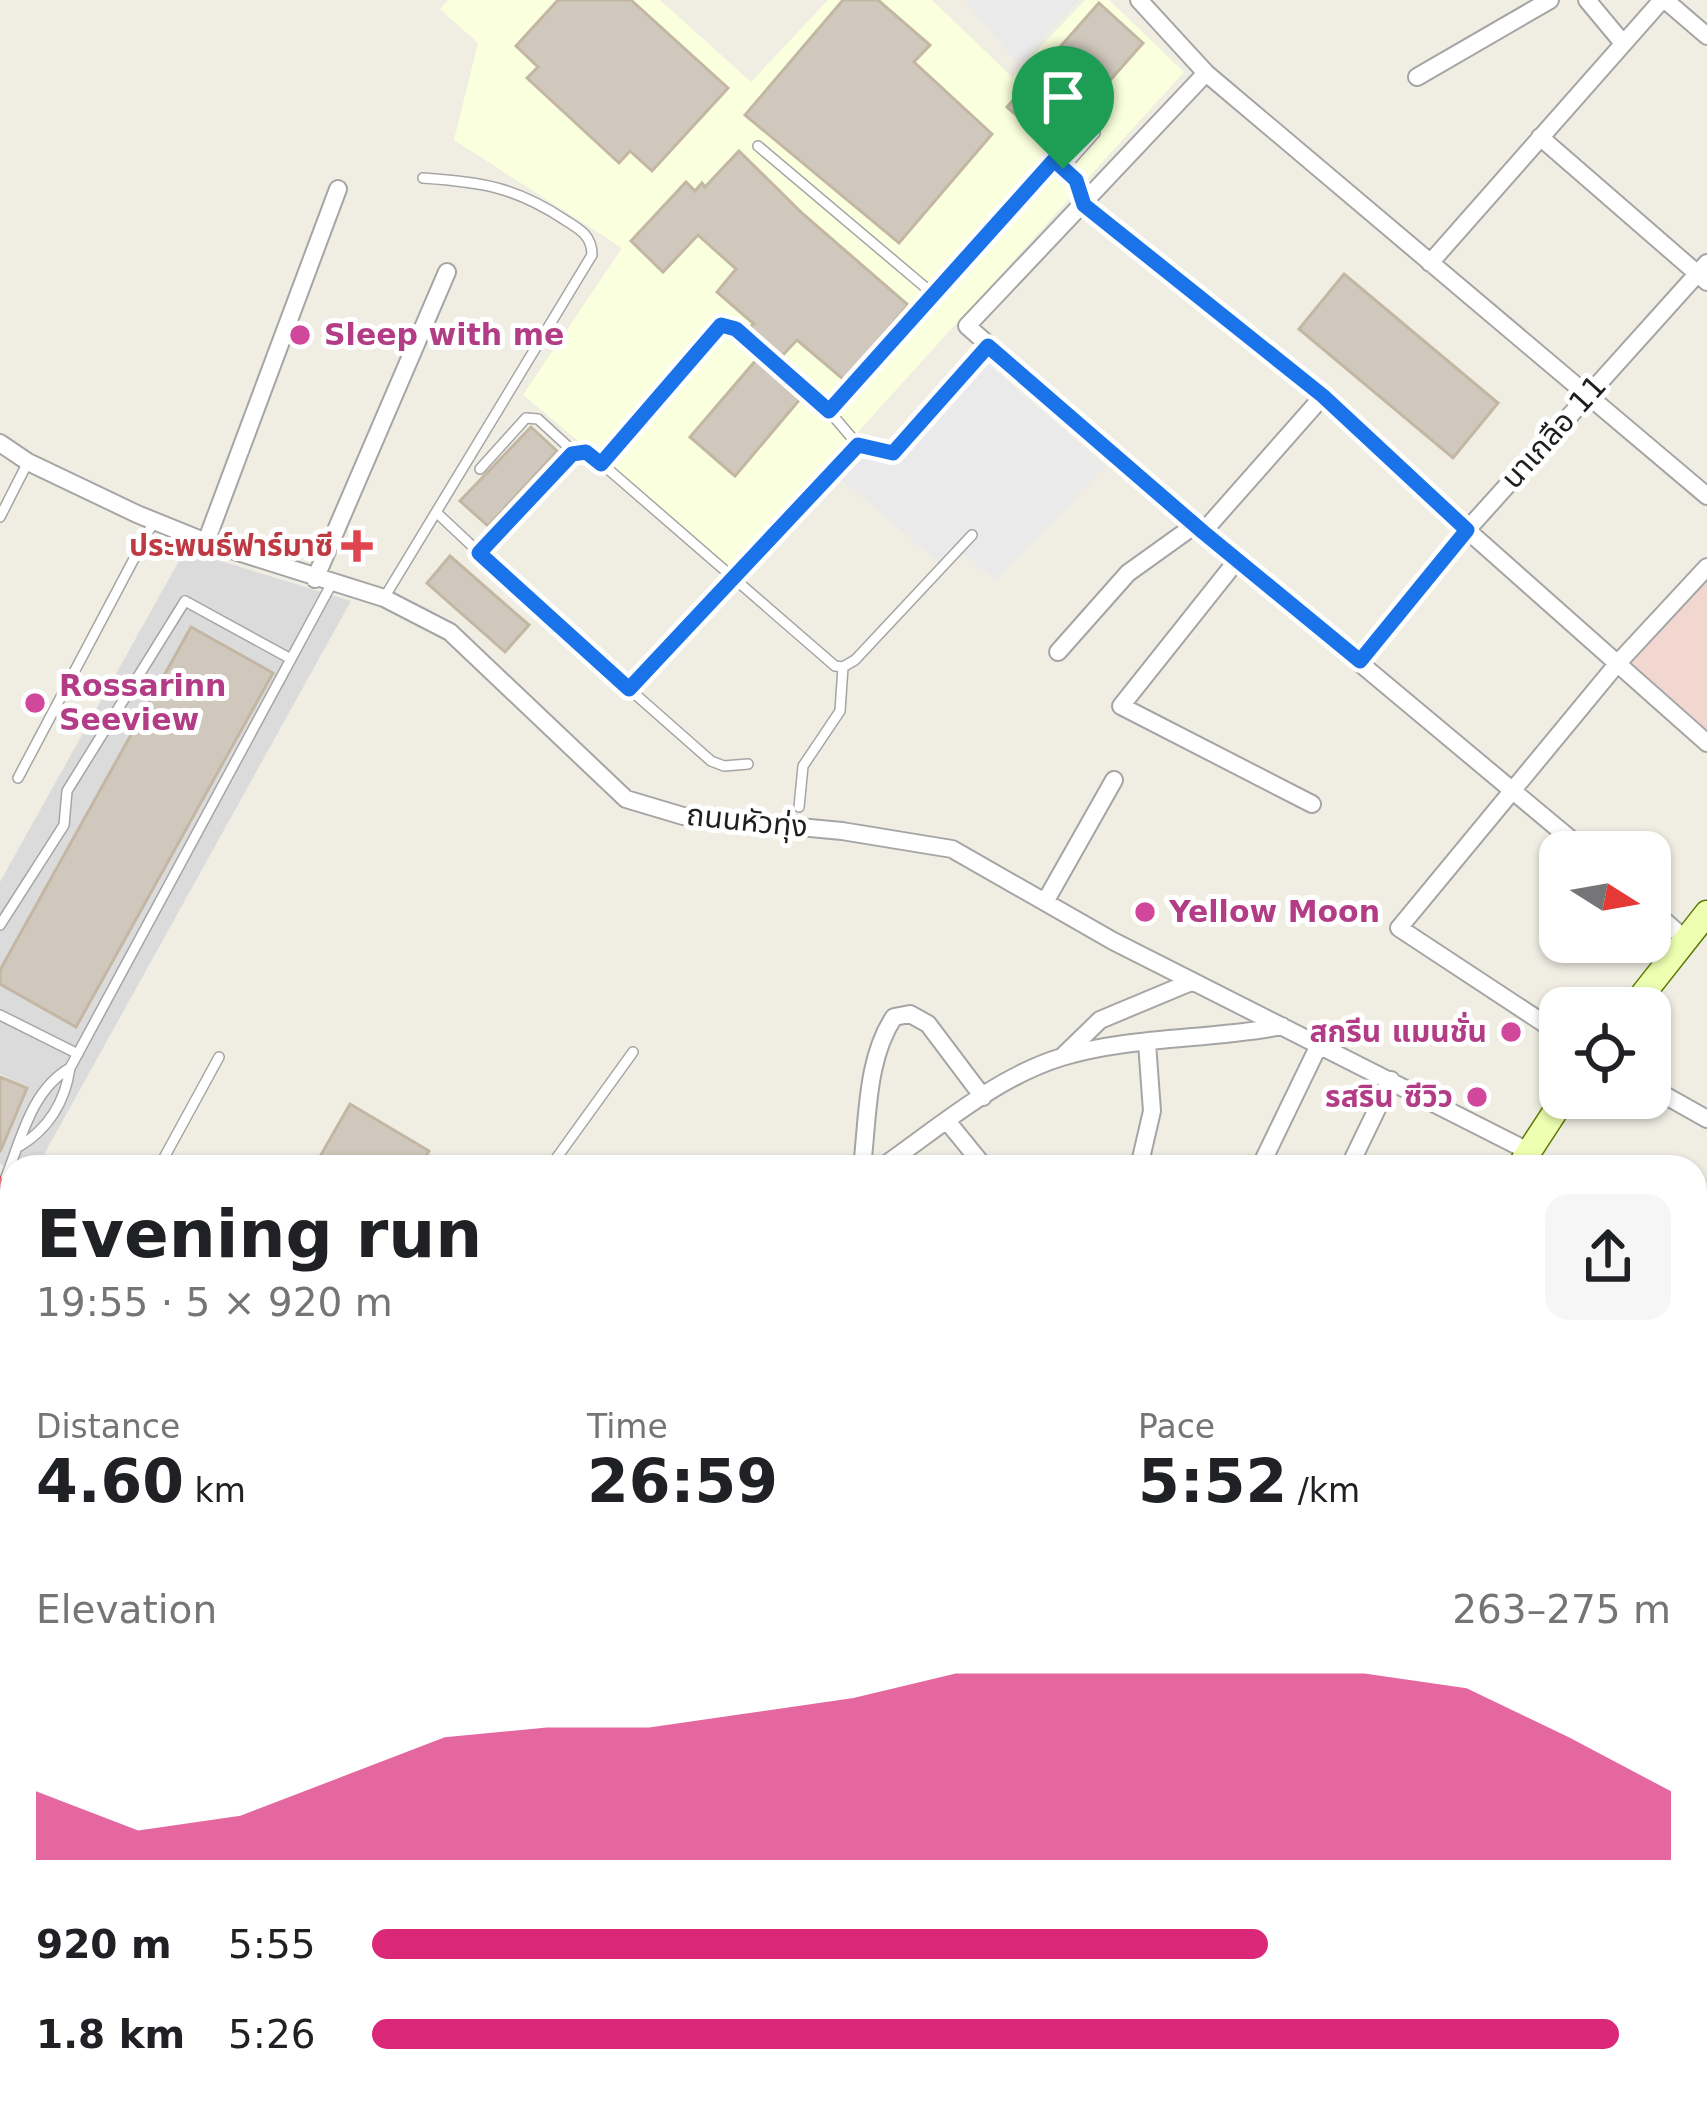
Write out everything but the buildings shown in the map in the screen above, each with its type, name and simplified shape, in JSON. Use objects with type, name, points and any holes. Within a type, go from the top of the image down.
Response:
[{"type":"street","points":[[1138,0],[1206,73],[1707,496]]},
{"type":"street","points":[[1417,77],[1550,0]]},
{"type":"street","points":[[1587,0],[1622,42]]},
{"type":"street","points":[[1430,263],[1664,0],[1707,36]]},
{"type":"street","points":[[1206,73],[968,326],[1199,529],[1562,831]]},
{"type":"street","points":[[1540,137],[1704,273]]},
{"type":"street","points":[[206,542],[338,188]]},
{"type":"street","points":[[1084,205],[1323,396],[1707,743]]},
{"type":"street","points":[[324,581],[447,272]]},
{"type":"street","name":"นาเกลือ 11","points":[[1360,661],[1467,530],[1704,273]]},
{"type":"street","points":[[1058,652],[1129,573],[1199,529],[1323,396]]},
{"type":"street","name":"ถนนหัวทุ่ง","points":[[0,442],[28,462],[154,521],[384,598],[450,632],[626,799],[683,817],[842,831],[952,849],[1191,982],[1391,1080],[1515,1155]]},
{"type":"street","points":[[1238,559],[1121,706],[1312,804]]},
{"type":"street","points":[[1539,1020],[1399,928],[1512,787],[1707,567]]},
{"type":"street","points":[[1045,902],[1114,780]]},
{"type":"street","points":[[1651,987],[1694,941],[1707,913]]},
{"type":"street","points":[[1063,1057],[1100,1020],[1191,982]]},
{"type":"street","points":[[863,1155],[875,1060],[894,1017],[910,1013],[928,1024],[983,1097]]},
{"type":"street","points":[[899,1155],[1003,1084],[1063,1057],[1282,1026]]},
{"type":"street","points":[[1142,1155],[1152,1111],[1147,1043]]},
{"type":"street","points":[[1266,1155],[1319,1045]]},
{"type":"street","points":[[1355,1155],[1391,1080]]},
{"type":"street","points":[[1671,1099],[1707,1119]]},
{"type":"street","points":[[1525,1155],[1550,1119]]},
{"type":"street","points":[[947,1121],[975,1155]]},
{"type":"lane","points":[[829,411],[932,293],[1095,134]]},
{"type":"lane","points":[[758,146],[932,293]]},
{"type":"lane","points":[[1059,165],[1076,180],[1084,205]]},
{"type":"lane","points":[[384,598],[586,266],[592,246],[580,229],[519,192],[423,178]]},
{"type":"lane","points":[[601,464],[721,325],[736,329],[829,411],[858,445],[893,453],[988,346]]},
{"type":"lane","points":[[480,469],[526,418],[538,419],[575,453]]},
{"type":"lane","points":[[629,689],[858,445]]},
{"type":"lane","points":[[479,553],[557,466],[575,453],[586,452],[826,660],[844,667]]},
{"type":"lane","points":[[0,518],[28,462]]},
{"type":"lane","points":[[437,513],[718,765],[748,764]]},
{"type":"lane","points":[[18,778],[154,521]]},
{"type":"lane","points":[[799,806],[803,766],[840,711],[844,667],[972,535]]},
{"type":"lane","points":[[20,1146],[43,1132],[67,1091],[70,1068],[291,659],[324,581]]},
{"type":"lane","points":[[0,926],[64,825],[68,791],[185,601],[291,659]]},
{"type":"lane","points":[[0,1015],[78,1054]]},
{"type":"lane","points":[[559,1155],[633,1052]]},
{"type":"lane","points":[[166,1155],[219,1057]]},
{"type":"lane","points":[[16,1155],[25,1123],[51,1079],[70,1068]]},
{"type":"shaded area","points":[[448,0],[660,0],[751,82],[828,0],[932,0],[1012,77],[1085,0],[1109,0],[1184,72],[733,570],[523,395],[622,248],[454,140],[478,43],[440,9]]},
{"type":"shaded area","points":[[965,0],[1079,0],[1018,65]]},
{"type":"shaded area","points":[[986,363],[1106,466],[995,580],[953,545],[938,562],[842,480],[859,460],[903,455]]},
{"type":"shaded area","points":[[185,550],[351,601],[44,1155],[0,1155],[28,1087],[0,1074],[0,882]]},
{"type":"shaded area","points":[[1707,576],[1707,732],[1629,662]]},
{"type":"place","name":"Sleep with me","points":[[300,335]]},
{"type":"place","name":"ประพนธ์ฟาร์มาซี","points":[[357,546]]},
{"type":"place","name":"Rossarinn Seeview","points":[[35,703]]},
{"type":"place","name":"Yellow Moon","points":[[1145,912]]},
{"type":"place","name":"สกรีน แมนชั่น","points":[[1511,1032]]},
{"type":"place","name":"รสริน ซีวิว","points":[[1477,1097]]},
{"type":"route","points":[[1054,160],[1063,169],[1076,180],[1084,205],[1323,396],[1467,530],[1360,661],[988,346],[893,453],[858,445],[629,689],[479,553],[572,454],[586,452],[601,464],[721,325],[736,329],[829,411],[1054,160]]}]
